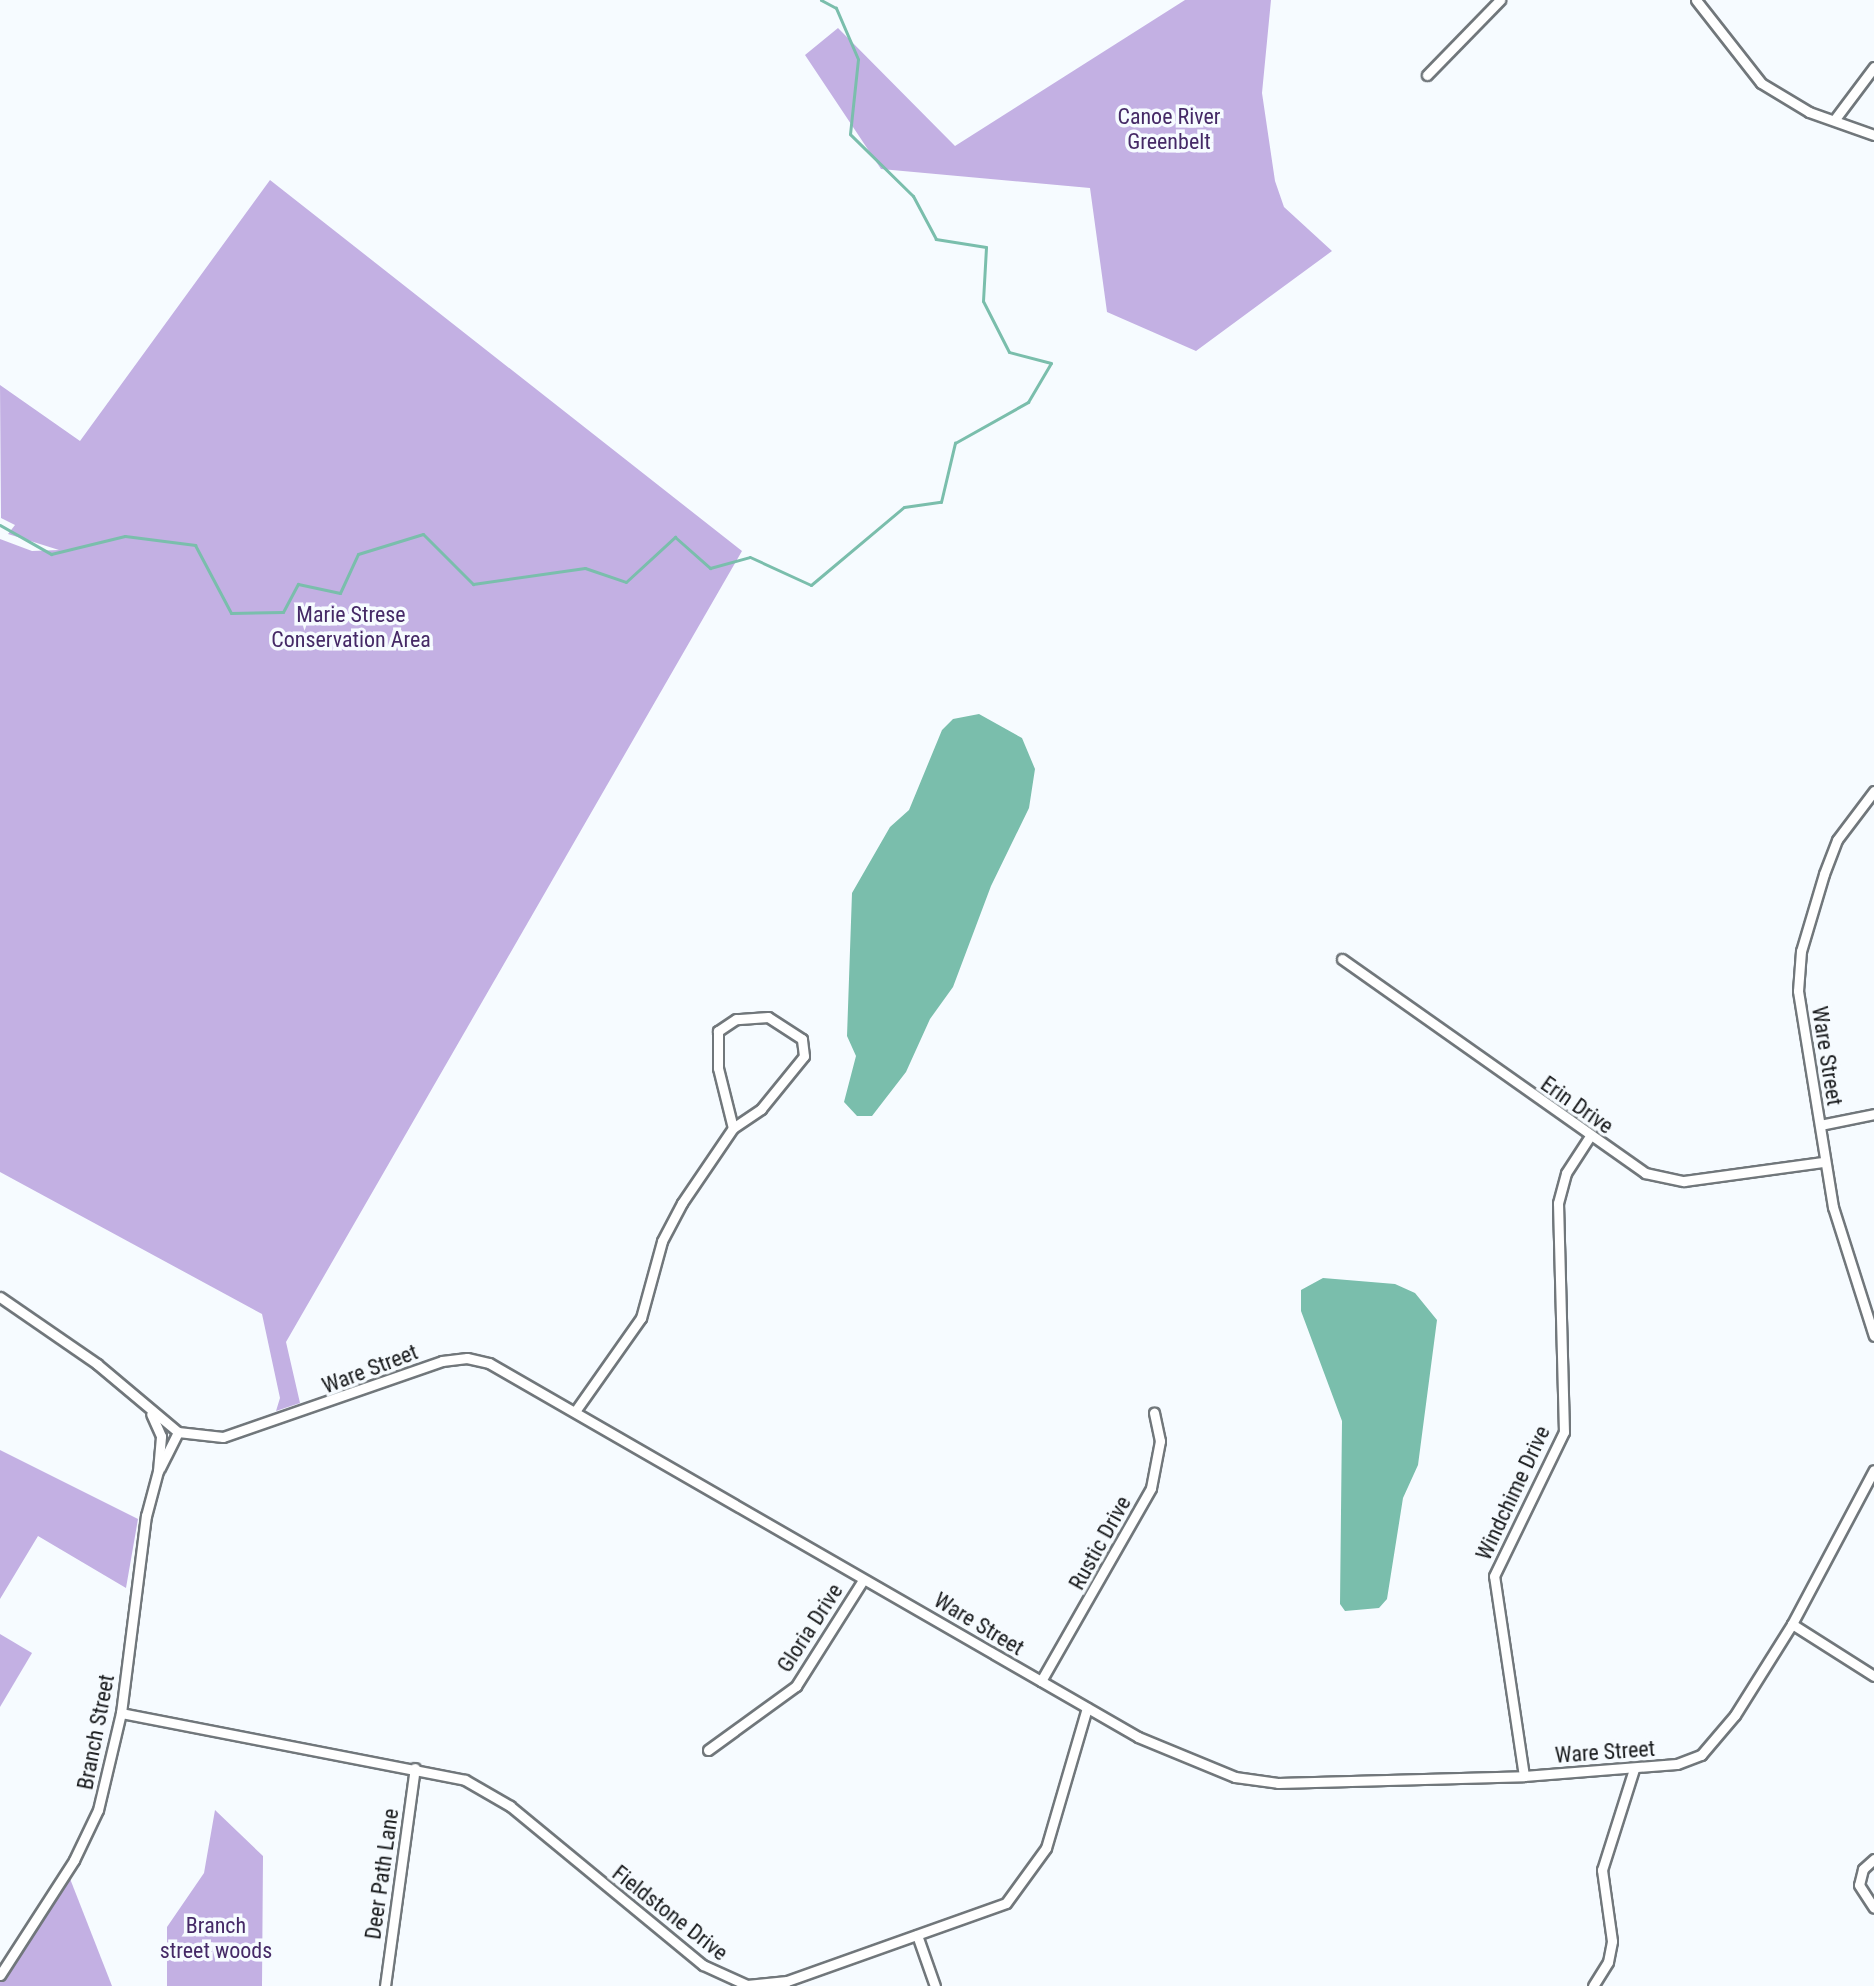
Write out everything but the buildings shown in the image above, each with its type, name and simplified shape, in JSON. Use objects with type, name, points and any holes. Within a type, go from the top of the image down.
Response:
[{"type":"street","points":[[1427,75],[1500,0]]},
{"type":"street","points":[[1696,0],[1761,83],[1809,112],[1874,135]]},
{"type":"street","points":[[1835,119],[1874,67]]},
{"type":"street","name":"Ware Street","points":[[1874,791],[1837,840],[1801,951],[1798,991],[1823,1162],[1840,1238],[1874,1336]]},
{"type":"street","name":"Erin Drive","points":[[1342,959],[1645,1173],[1671,1180],[1823,1162]]},
{"type":"street","points":[[576,1410],[641,1318],[662,1241],[733,1128],[761,1109],[804,1056],[802,1039],[768,1017],[736,1019],[718,1031],[718,1068],[733,1128]]},
{"type":"street","points":[[1820,1125],[1874,1114]]},
{"type":"street","name":"Windchime Drive","points":[[1524,1776],[1494,1576],[1564,1432],[1558,1203],[1566,1173],[1590,1136]]},
{"type":"street","points":[[0,1297],[97,1364],[178,1432]]},
{"type":"street","name":"Ware Street","points":[[178,1432],[223,1437],[251,1430],[442,1361],[467,1358],[489,1363],[576,1410],[863,1580],[1173,1755],[1235,1777],[1278,1783],[1524,1776],[1634,1769],[1677,1764],[1701,1755],[1732,1719],[1792,1624],[1874,1470]]},
{"type":"street","name":"Branch Street","points":[[0,1975],[92,1826],[121,1713],[144,1529],[158,1471],[161,1436],[148,1409]]},
{"type":"street","name":"Rustic Drive","points":[[1041,1681],[1151,1488],[1160,1441],[1154,1413]]},
{"type":"street","name":"Branch Street","points":[[158,1471],[178,1432]]},
{"type":"street","name":"Gloria Drive","points":[[708,1750],[796,1686],[863,1580]]},
{"type":"street","points":[[1792,1624],[1874,1676]]},
{"type":"street","name":"Fieldstone Drive","points":[[121,1713],[456,1777],[510,1806],[703,1965],[733,1981],[787,1981],[986,1914],[1018,1891],[1046,1848],[1087,1708]]},
{"type":"street","name":"Deer Path Lane","points":[[385,1986],[415,1768]]},
{"type":"street","points":[[1593,1986],[1608,1962],[1612,1941],[1602,1870],[1634,1769]]},
{"type":"street","points":[[1874,1859],[1863,1869],[1859,1885],[1874,1908]]},
{"type":"street","points":[[917,1935],[935,1986]]},
{"type":"green space","name":"Canoe River Greenbelt","points":[[1185,0],[1271,0],[1262,93],[1275,181],[1284,207],[1332,251],[1196,351],[1107,312],[1090,188],[881,169],[805,55],[838,28],[955,146]]},
{"type":"green space","name":"Marie Strese Conservation Area","points":[[270,180],[742,551],[286,1342],[300,1403],[276,1411],[280,1398],[262,1314],[0,1172],[0,539],[32,551],[59,550],[8,534],[15,525],[1,518],[0,385],[80,441]]},
{"type":"green space","points":[[0,1450],[138,1519],[126,1588],[38,1536],[0,1599]]},
{"type":"green space","points":[[0,1634],[32,1653],[0,1707]]},
{"type":"green space","name":"Branch street woods","points":[[215,1810],[263,1856],[262,1986],[167,1986],[167,1927],[204,1873]]},
{"type":"green space","name":"Branch street woods","points":[[67,1871],[112,1986],[0,1986],[0,1969]]},
{"type":"shaded area","points":[[979,714],[1022,738],[1035,769],[1029,808],[991,886],[953,987],[930,1019],[906,1072],[872,1116],[857,1116],[844,1102],[856,1056],[847,1036],[852,893],[890,827],[909,810],[942,730],[953,719]]},
{"type":"shaded area","points":[[1323,1278],[1395,1284],[1415,1293],[1437,1320],[1418,1465],[1403,1498],[1387,1599],[1379,1608],[1345,1611],[1340,1604],[1342,1421],[1301,1311],[1301,1290]]},
{"type":"waterway","points":[[0,525],[51,554],[125,536],[195,545],[231,613],[283,612],[298,584],[340,593],[358,554],[423,534],[473,584],[585,568],[626,582],[675,537],[710,568],[750,557],[811,585],[904,507],[941,502],[955,443],[1028,402],[1051,363],[1009,352],[983,301],[986,247],[936,239],[913,196],[850,134],[858,59],[836,8],[821,0]]}]
